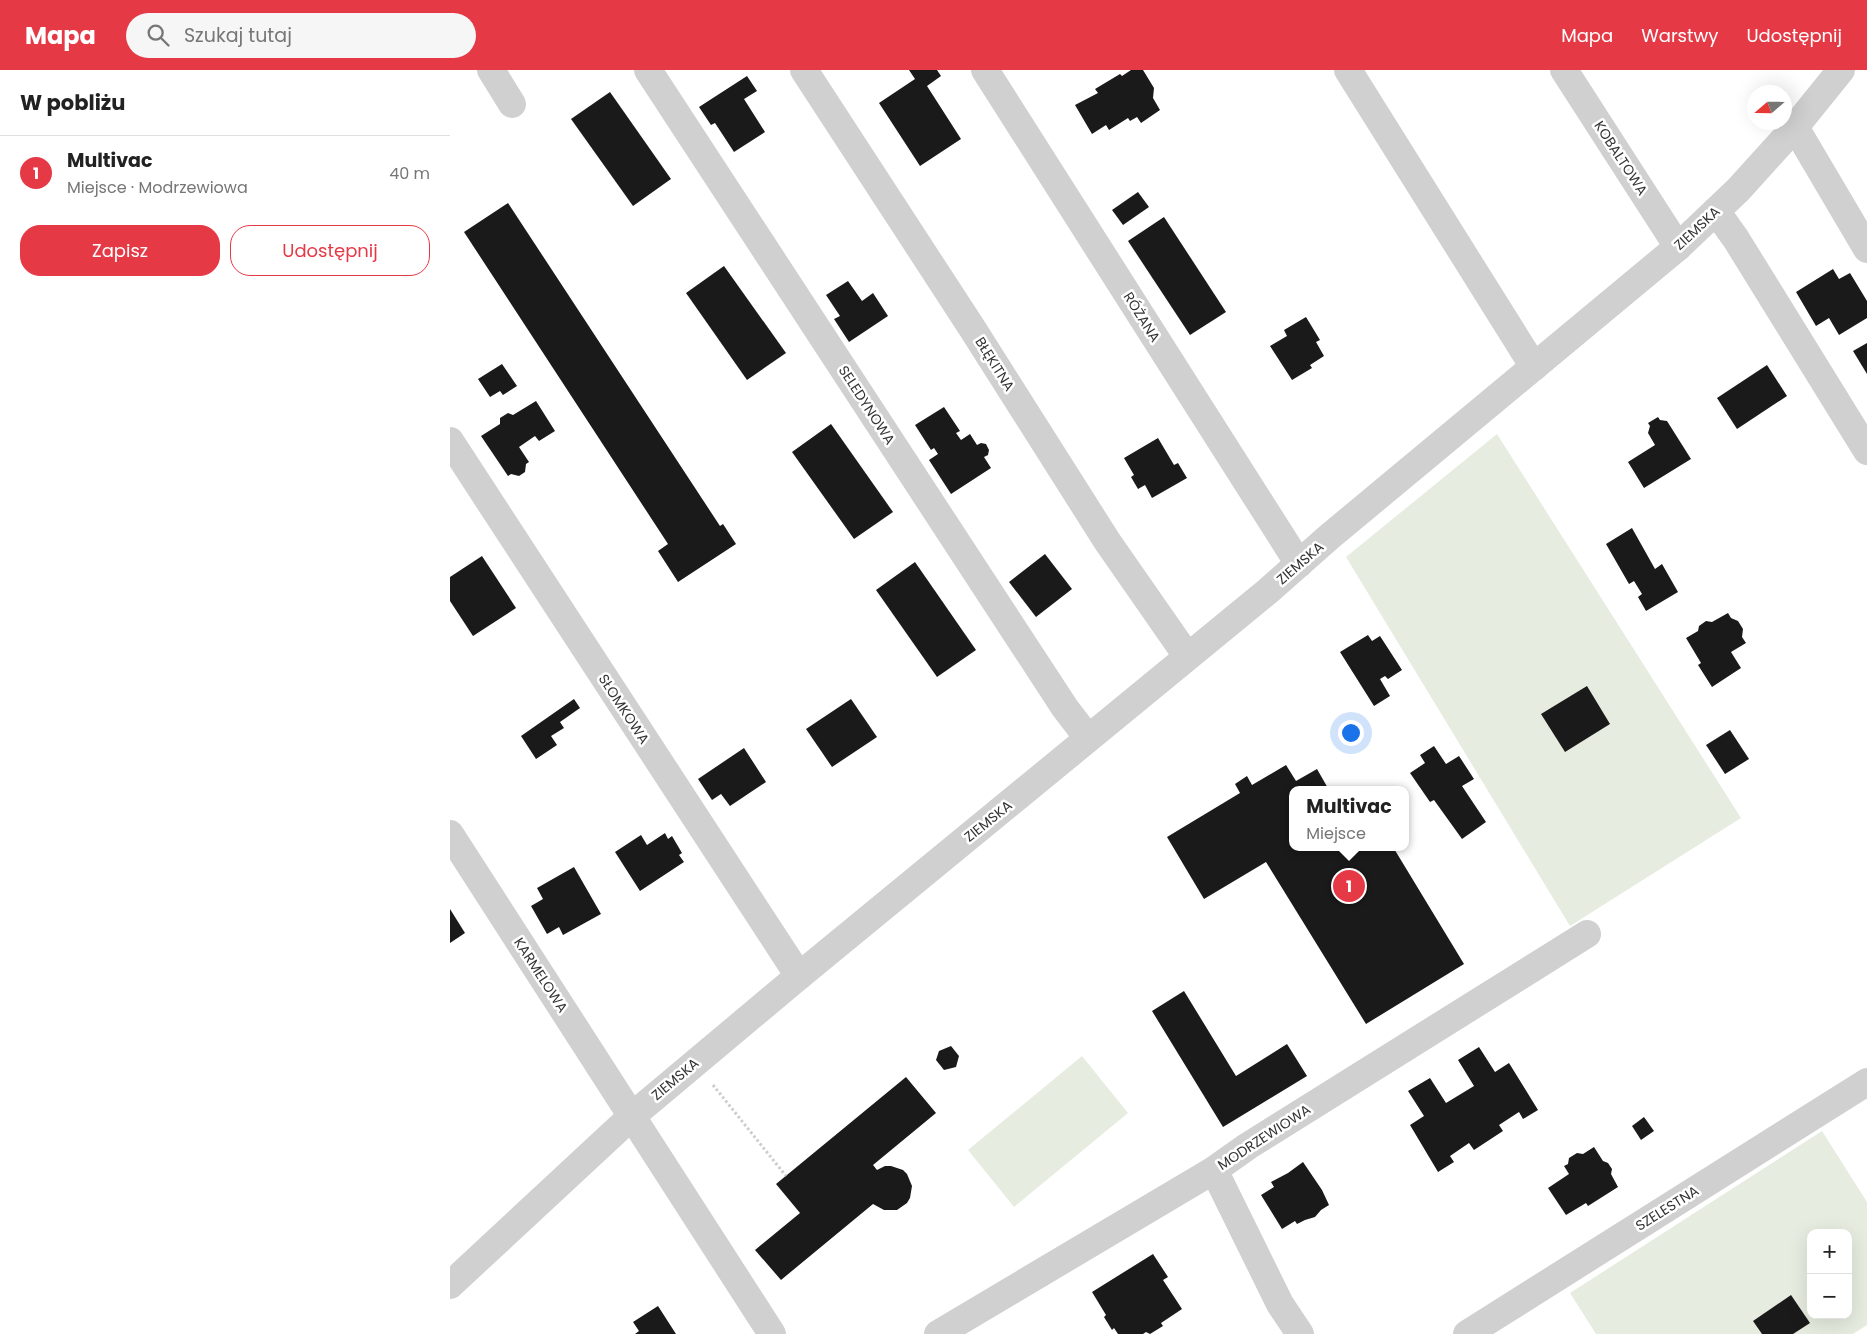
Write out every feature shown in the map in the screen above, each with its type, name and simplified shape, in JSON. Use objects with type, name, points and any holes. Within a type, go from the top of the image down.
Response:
[{"type":"street","points":[[491,70],[512,104]]},
{"type":"street","name":"SELEDYNOWA","points":[[648,70],[1060,700],[1088,738]]},
{"type":"street","name":"BŁĘKITNA","points":[[804,70],[967,320],[1107,541],[1187,656]]},
{"type":"street","name":"RÓŻANA","points":[[985,70],[1299,564]]},
{"type":"street","points":[[1348,70],[1534,367]]},
{"type":"street","name":"KOBALTOWA","points":[[1564,70],[1678,247]]},
{"type":"street","name":"ZIEMSKA","points":[[450,1285],[632,1116],[1299,564],[1678,247],[1738,190],[1795,127],[1842,70]]},
{"type":"street","points":[[1795,127],[1867,249]]},
{"type":"street","points":[[1716,211],[1736,239],[1867,451]]},
{"type":"street","name":"SŁOMKOWA","points":[[450,441],[799,976]]},
{"type":"street","name":"KARMELOWA","points":[[450,834],[772,1334]]},
{"type":"street","name":"MODRZEWIOWA","points":[[938,1334],[1214,1170],[1248,1146],[1587,934]]},
{"type":"street","name":"SZELESTNA","points":[[1468,1334],[1867,1082]]},
{"type":"street","points":[[1214,1170],[1280,1304],[1300,1334]]},
{"type":"path","points":[[711,1082],[786,1176]]},
{"type":"shaded area","points":[[1497,434],[1741,818],[1570,926],[1346,557]]},
{"type":"shaded area","points":[[1082,1056],[1128,1113],[1014,1207],[968,1150]]},
{"type":"shaded area","points":[[1822,1131],[1867,1202],[1867,1325],[1853,1334],[1596,1334],[1570,1293]]},
{"type":"building","points":[[909,70],[937,70],[941,76],[927,86],[961,139],[920,166],[879,103],[915,79]]},
{"type":"building","points":[[1131,70],[1143,70],[1154,88],[1153,98],[1160,110],[1141,123],[1137,117],[1130,121],[1128,118],[1109,130],[1106,125],[1092,134],[1075,105],[1098,93],[1095,89],[1120,74],[1122,76]]},
{"type":"building","points":[[747,76],[757,91],[744,99],[765,132],[734,152],[715,123],[711,125],[699,107]]},
{"type":"building","points":[[610,92],[671,179],[633,206],[571,119]]},
{"type":"building","points":[[1138,192],[1149,207],[1123,225],[1112,210]]},
{"type":"building","points":[[508,203],[720,526],[723,524],[736,544],[678,582],[658,551],[668,544],[464,232]]},
{"type":"building","points":[[1164,217],[1226,312],[1190,335],[1128,241]]},
{"type":"building","points":[[724,266],[786,353],[747,380],[686,293]]},
{"type":"building","points":[[1833,269],[1839,279],[1850,273],[1867,301],[1867,318],[1839,335],[1829,318],[1816,326],[1796,292]]},
{"type":"building","points":[[848,281],[862,301],[873,293],[888,316],[849,342],[834,319],[840,316],[826,295]]},
{"type":"building","points":[[1306,317],[1320,340],[1316,342],[1324,356],[1310,365],[1312,368],[1292,380],[1270,346],[1287,336],[1284,330]]},
{"type":"building","points":[[1867,343],[1867,374],[1853,351]]},
{"type":"building","points":[[502,364],[517,386],[503,395],[500,391],[490,397],[478,379]]},
{"type":"building","points":[[1767,365],[1787,396],[1737,429],[1717,398]]},
{"type":"building","points":[[536,401],[555,431],[539,441],[535,436],[519,447],[529,462],[526,464],[525,472],[519,476],[511,474],[508,476],[481,436],[500,424],[500,418],[508,413],[513,415]]},
{"type":"building","points":[[944,407],[960,431],[956,433],[961,440],[970,434],[977,445],[981,443],[986,444],[989,450],[988,455],[984,457],[991,468],[951,494],[929,460],[938,454],[934,448],[931,450],[915,425]]},
{"type":"building","points":[[1658,417],[1660,420],[1667,421],[1691,459],[1644,488],[1628,462],[1655,445],[1648,433],[1650,426],[1648,423]]},
{"type":"building","points":[[831,424],[893,512],[854,539],[792,452]]},
{"type":"building","points":[[1158,438],[1174,465],[1178,463],[1187,478],[1152,498],[1145,485],[1138,489],[1131,477],[1134,475],[1124,458]]},
{"type":"building","points":[[1632,528],[1655,569],[1662,564],[1678,592],[1646,611],[1638,597],[1642,594],[1634,581],[1629,584],[1606,544]]},
{"type":"building","points":[[1045,554],[1072,589],[1036,617],[1009,582]]},
{"type":"building","points":[[482,556],[516,608],[473,636],[450,601],[450,577]]},
{"type":"building","points":[[915,562],[976,650],[937,677],[876,590]]},
{"type":"building","points":[[1728,613],[1731,618],[1738,621],[1743,629],[1742,637],[1746,643],[1731,652],[1741,668],[1712,687],[1698,665],[1701,663],[1686,638],[1698,631],[1699,626],[1706,621],[1712,622]]},
{"type":"building","points":[[1368,635],[1372,641],[1380,636],[1402,670],[1388,679],[1385,676],[1380,679],[1390,696],[1374,706],[1340,652]]},
{"type":"building","points":[[1587,686],[1610,724],[1565,752],[1541,714]]},
{"type":"building","points":[[574,699],[580,708],[560,722],[564,728],[551,736],[557,745],[536,759],[521,736]]},
{"type":"building","points":[[851,699],[877,737],[832,767],[806,729]]},
{"type":"building","points":[[1730,730],[1749,759],[1725,774],[1706,745]]},
{"type":"building","points":[[1434,746],[1446,764],[1459,756],[1474,779],[1462,786],[1486,822],[1462,839],[1434,800],[1430,802],[1410,773],[1425,763],[1420,755]]},
{"type":"building","points":[[744,748],[766,782],[730,806],[721,794],[712,800],[698,779]]},
{"type":"building","points":[[1286,765],[1296,781],[1317,769],[1327,786],[1289,786],[1289,851],[1395,851],[1464,964],[1366,1024],[1266,862],[1204,899],[1167,837],[1240,793],[1235,784],[1247,776],[1252,785]]},
{"type":"building","points":[[665,833],[668,839],[672,836],[682,853],[679,855],[684,862],[640,891],[615,852],[641,835],[647,845]]},
{"type":"building","points":[[574,867],[601,914],[563,935],[559,927],[547,934],[531,906],[543,899],[537,888]]},
{"type":"building","points":[[450,909],[465,933],[450,943]]},
{"type":"building","points":[[1184,991],[1236,1076],[1287,1044],[1307,1076],[1223,1127],[1152,1011]]},
{"type":"building","points":[[951,1046],[959,1056],[956,1067],[944,1070],[936,1060],[939,1051]]},
{"type":"building","points":[[1479,1047],[1495,1072],[1509,1063],[1538,1110],[1523,1119],[1519,1112],[1499,1125],[1503,1131],[1474,1150],[1469,1143],[1450,1156],[1454,1162],[1438,1172],[1410,1125],[1424,1116],[1408,1091],[1430,1078],[1446,1103],[1474,1086],[1458,1060]]},
{"type":"building","points":[[906,1077],[936,1113],[873,1165],[877,1170],[885,1166],[891,1166],[903,1170],[907,1174],[912,1186],[907,1203],[897,1210],[884,1210],[873,1204],[781,1280],[755,1250],[800,1213],[776,1184]]},
{"type":"building","points":[[1644,1117],[1654,1131],[1641,1140],[1632,1126]]},
{"type":"building","points":[[1594,1147],[1603,1161],[1608,1163],[1612,1169],[1611,1174],[1618,1187],[1588,1206],[1586,1203],[1566,1215],[1548,1188],[1569,1174],[1564,1166],[1568,1164],[1569,1158],[1577,1153],[1583,1154]]},
{"type":"building","points":[[1303,1162],[1322,1190],[1329,1205],[1315,1217],[1297,1224],[1295,1221],[1282,1229],[1261,1195],[1274,1187],[1271,1182]]},
{"type":"building","points":[[1153,1254],[1168,1277],[1163,1280],[1182,1309],[1161,1323],[1163,1326],[1150,1334],[1146,1332],[1143,1334],[1118,1334],[1114,1328],[1112,1330],[1104,1317],[1106,1315],[1092,1292]]},
{"type":"building","points":[[1791,1295],[1810,1323],[1793,1334],[1762,1334],[1753,1321]]},
{"type":"building","points":[[658,1306],[676,1334],[635,1334],[639,1331],[633,1322]]},
{"type":"place","name":"Multivac","points":[[1349,886]]}]
